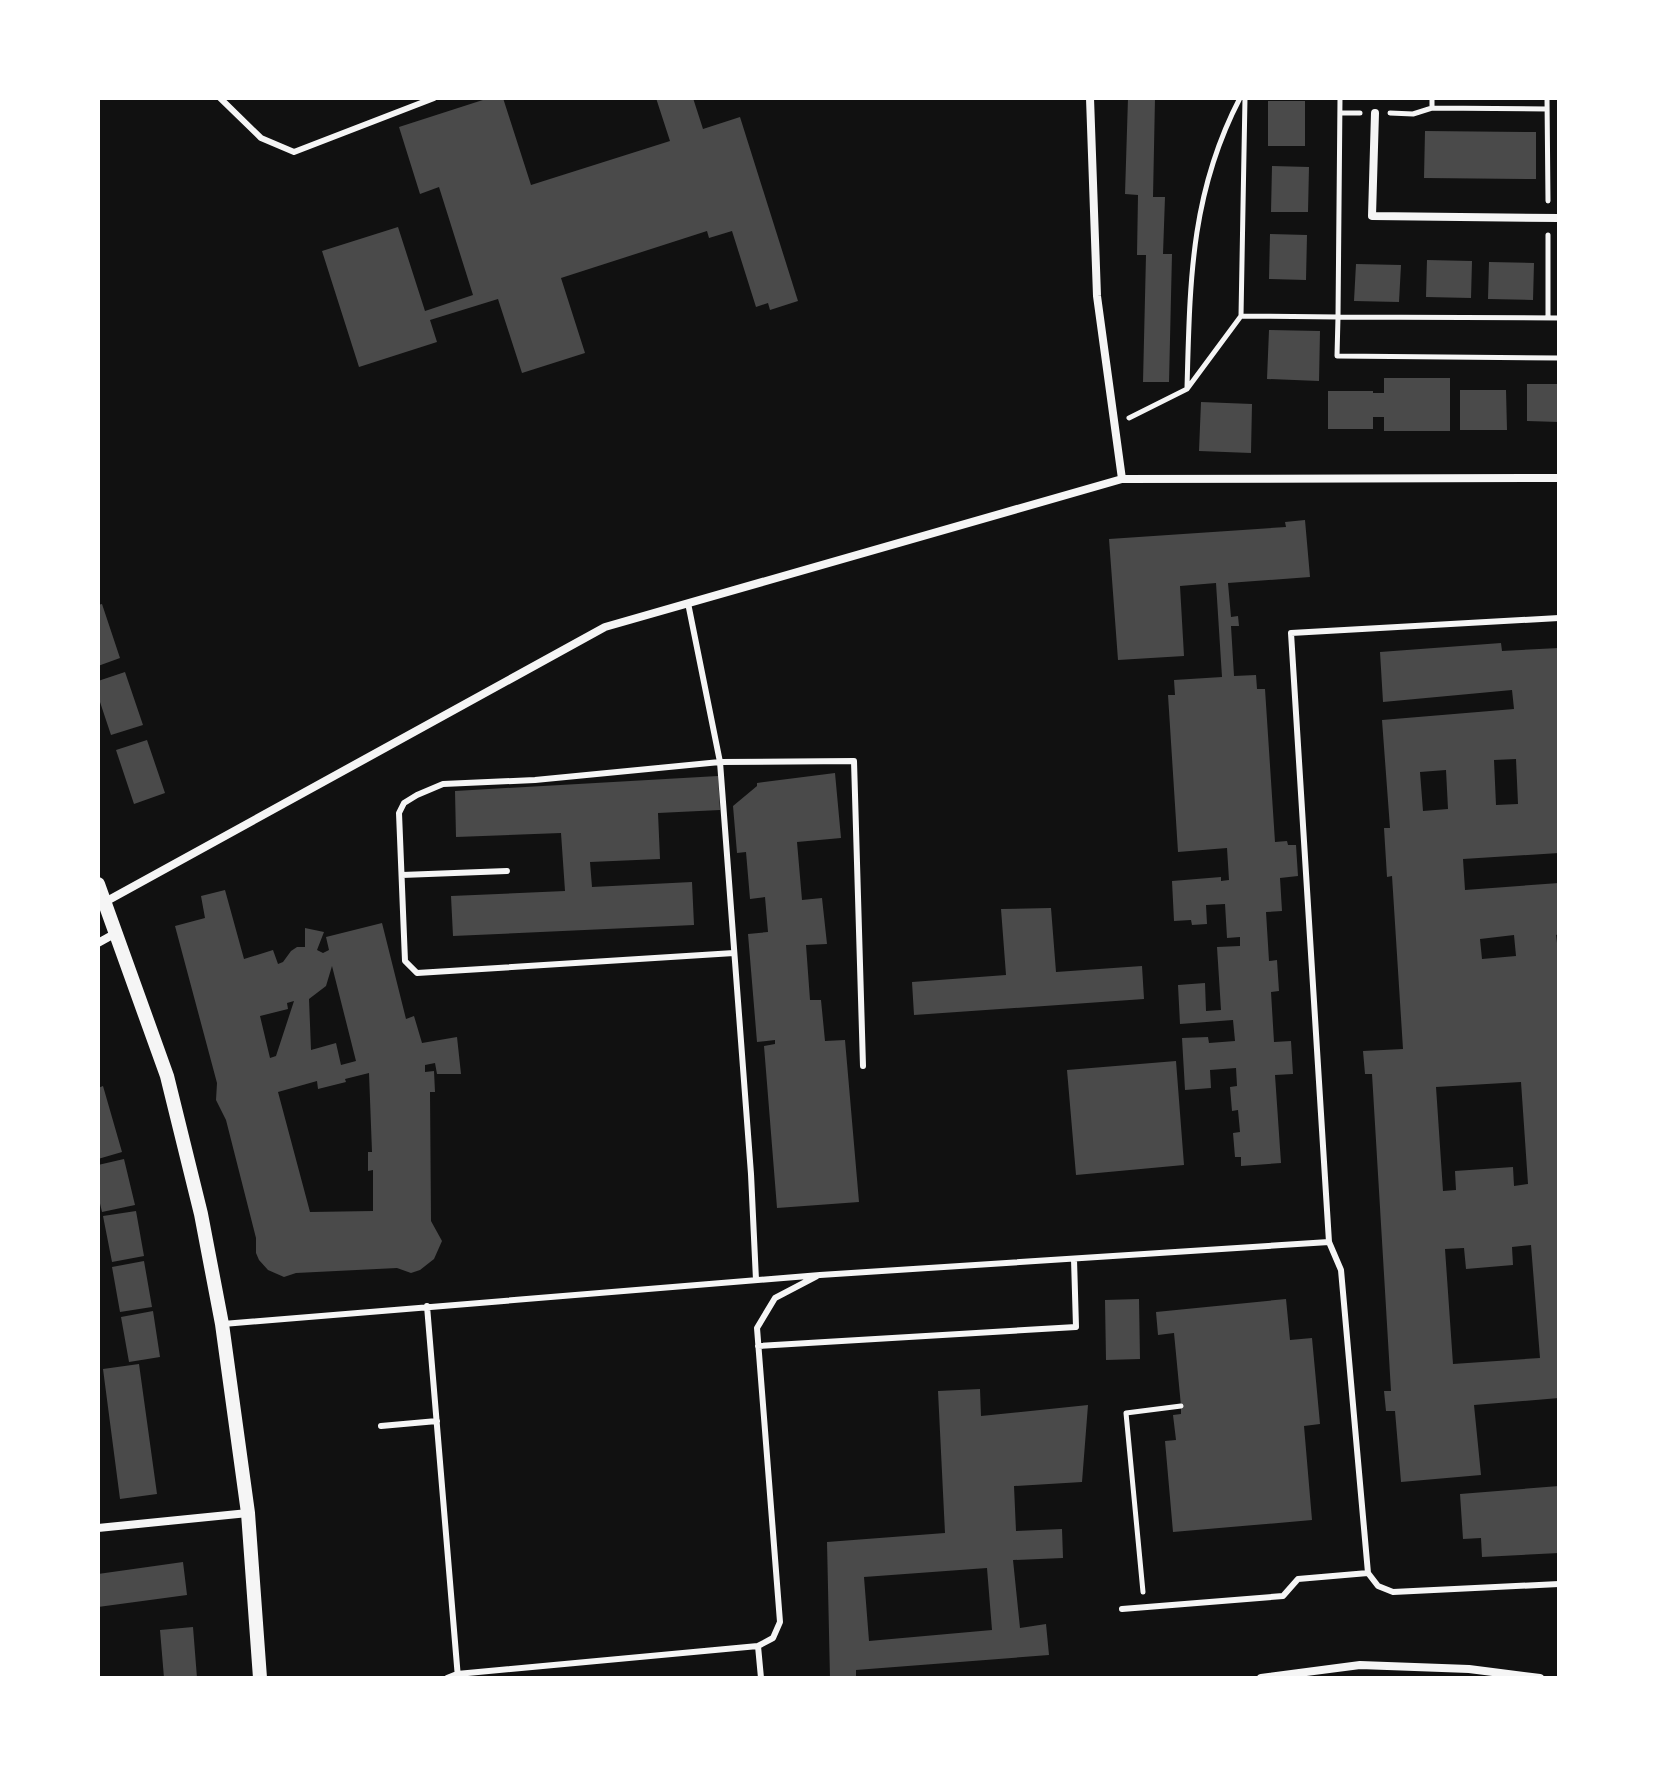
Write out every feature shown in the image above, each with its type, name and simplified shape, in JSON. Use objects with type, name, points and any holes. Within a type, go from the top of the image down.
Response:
[{"type":"street","points":[[1090,98],[1097,296],[1122,479]]},
{"type":"street","points":[[1375,113],[1372,216],[1559,218]]},
{"type":"street","points":[[105,902],[605,627],[1122,479],[1559,478]]},
{"type":"street","points":[[98,884],[167,1076],[201,1214],[222,1324],[248,1513],[260,1678]]},
{"type":"street","points":[[98,943],[116,933]]},
{"type":"street","points":[[98,1528],[248,1513]]},
{"type":"street","points":[[1261,1678],[1360,1665],[1469,1669],[1540,1678]]},
{"type":"street","points":[[1391,1666],[1392,1678]]},
{"type":"lane","points":[[220,98],[261,138],[294,152],[434,98]]},
{"type":"lane","points":[[688,603],[720,762],[756,1280]]},
{"type":"lane","points":[[1559,618],[1291,633],[1329,1242],[1341,1270],[1368,1573],[1378,1586],[1393,1592],[1559,1584]]},
{"type":"lane","points":[[734,953],[417,973],[405,961],[399,813],[404,803],[443,784],[535,780],[720,762],[854,761],[863,1066]]},
{"type":"lane","points":[[402,875],[507,871]]},
{"type":"lane","points":[[222,1324],[820,1275],[1329,1242]]},
{"type":"lane","points":[[758,1346],[1076,1327],[1074,1259]]},
{"type":"lane","points":[[447,1678],[758,1646],[773,1638],[780,1622],[757,1328],[775,1298],[820,1275]]},
{"type":"lane","points":[[427,1306],[458,1676]]},
{"type":"lane","points":[[381,1426],[437,1421]]},
{"type":"lane","points":[[1122,1609],[1283,1596],[1298,1579],[1368,1573]]},
{"type":"lane","points":[[758,1646],[761,1678]]},
{"type":"path","points":[[1187,389],[1190,274],[1201,205],[1215,150],[1243,98]]},
{"type":"path","points":[[1115,425],[1187,389],[1241,316],[1243,98]]},
{"type":"path","points":[[1340,98],[1337,356],[1559,358]]},
{"type":"path","points":[[1432,98],[1432,108],[1547,109]]},
{"type":"path","points":[[1241,316],[1559,318]]},
{"type":"path","points":[[1145,1607],[1126,1413],[1181,1406]]},
{"type":"building","points":[[489,98],[503,98],[531,185],[670,141],[656,98],[693,98],[703,129],[740,117],[798,301],[770,310],[768,303],[756,307],[732,231],[709,238],[707,231],[561,278],[585,353],[522,373],[498,299],[430,320],[437,342],[359,367],[322,251],[398,227],[425,311],[473,295],[439,187],[420,194],[399,127]]},
{"type":"building","points":[[1128,98],[1155,98],[1153,197],[1165,197],[1163,254],[1172,254],[1169,382],[1143,382],[1146,255],[1137,255],[1138,195],[1125,194]]},
{"type":"building","points":[[1268,101],[1305,101],[1305,146],[1268,146]]},
{"type":"building","points":[[1425,131],[1536,132],[1536,179],[1424,178]]},
{"type":"building","points":[[1272,166],[1309,167],[1308,212],[1271,212]]},
{"type":"building","points":[[1270,234],[1307,235],[1306,280],[1269,279]]},
{"type":"building","points":[[1427,260],[1472,261],[1471,298],[1426,297]]},
{"type":"building","points":[[1489,262],[1534,263],[1533,300],[1488,299]]},
{"type":"building","points":[[1356,264],[1401,265],[1399,302],[1354,301]]},
{"type":"building","points":[[1269,330],[1320,331],[1319,381],[1267,379]]},
{"type":"building","points":[[1384,378],[1450,378],[1450,431],[1384,431],[1384,417],[1373,417],[1373,429],[1328,429],[1328,391],[1384,393]]},
{"type":"building","points":[[1527,384],[1559,384],[1559,422],[1527,421]]},
{"type":"building","points":[[1460,390],[1506,390],[1507,430],[1460,430]]},
{"type":"building","points":[[1201,402],[1252,404],[1251,453],[1199,451]]},
{"type":"building","points":[[1305,520],[1310,577],[1228,583],[1231,617],[1238,616],[1239,626],[1231,626],[1234,676],[1256,675],[1257,689],[1265,689],[1275,842],[1287,841],[1288,845],[1296,845],[1298,876],[1280,878],[1282,911],[1266,912],[1269,961],[1277,960],[1279,991],[1271,992],[1274,1042],[1291,1041],[1293,1074],[1275,1075],[1281,1163],[1241,1166],[1241,1157],[1235,1157],[1233,1133],[1240,1132],[1238,1110],[1232,1111],[1230,1087],[1237,1086],[1236,1068],[1210,1070],[1211,1088],[1185,1090],[1182,1038],[1208,1037],[1209,1043],[1235,1041],[1233,1020],[1180,1024],[1178,985],[1205,983],[1206,1011],[1221,1010],[1217,947],[1240,946],[1240,937],[1227,938],[1225,904],[1206,905],[1207,924],[1192,925],[1191,920],[1174,921],[1172,881],[1221,877],[1221,881],[1229,880],[1227,848],[1178,852],[1168,695],[1175,695],[1174,680],[1222,677],[1216,583],[1180,586],[1184,656],[1118,660],[1109,539],[1286,527],[1285,522]]},
{"type":"building","points":[[102,604],[120,658],[98,666],[98,605]]},
{"type":"building","points":[[1501,643],[1502,651],[1559,648],[1559,853],[1463,859],[1465,890],[1559,883],[1559,934],[1556,935],[1559,959],[1559,1398],[1474,1405],[1481,1475],[1401,1482],[1395,1411],[1386,1411],[1384,1391],[1391,1391],[1372,1074],[1365,1074],[1363,1051],[1403,1049],[1392,876],[1387,877],[1384,828],[1390,828],[1382,720],[1514,709],[1512,690],[1383,702],[1380,652]],"holes":[[[1516,759],[1518,804],[1496,805],[1494,760]],[[1446,770],[1448,809],[1423,811],[1420,772]],[[1514,935],[1516,956],[1482,959],[1480,939]],[[1521,1082],[1528,1184],[1514,1186],[1513,1167],[1455,1171],[1456,1190],[1443,1191],[1436,1087]],[[1531,1245],[1540,1358],[1453,1364],[1445,1249],[1464,1248],[1466,1269],[1513,1265],[1512,1247]]]},
{"type":"building","points":[[125,672],[143,725],[111,735],[98,696],[98,681]]},
{"type":"building","points":[[147,740],[165,793],[134,804],[116,750]]},
{"type":"building","points":[[835,773],[841,838],[797,842],[802,900],[822,898],[827,944],[806,945],[810,1000],[821,1000],[825,1041],[845,1040],[859,1202],[777,1208],[764,1046],[775,1044],[775,1040],[757,1042],[748,934],[768,932],[765,897],[750,899],[746,852],[737,853],[733,806],[757,783]]},
{"type":"building","points":[[718,776],[720,810],[658,813],[660,859],[590,862],[592,887],[692,882],[694,925],[453,936],[451,896],[565,891],[561,833],[456,837],[455,791]]},
{"type":"building","points":[[225,890],[244,959],[273,950],[278,964],[283,962],[291,951],[305,947],[305,928],[324,932],[317,950],[323,953],[329,950],[326,937],[382,923],[406,1019],[414,1016],[422,1043],[457,1037],[461,1074],[437,1074],[435,1063],[425,1065],[425,1072],[434,1071],[435,1092],[430,1092],[431,1221],[442,1241],[434,1259],[420,1270],[411,1273],[397,1268],[296,1273],[284,1277],[268,1270],[259,1260],[226,1120],[216,1100],[217,1083],[175,926],[205,918],[201,896]],"holes":[[[332,966],[356,1061],[341,1065],[336,1043],[311,1050],[309,999],[326,986]],[[294,1001],[276,1056],[270,1058],[260,1016],[288,1009],[287,1003]],[[369,1073],[372,1152],[368,1152],[368,1171],[373,1170],[373,1211],[310,1212],[278,1092],[317,1081],[318,1089],[346,1082],[345,1079]]]},
{"type":"building","points":[[1051,908],[1056,972],[1142,966],[1144,999],[914,1015],[912,982],[1006,975],[1001,909]]},
{"type":"building","points":[[1176,1061],[1184,1165],[1076,1175],[1067,1070]]},
{"type":"building","points":[[103,1086],[122,1152],[98,1159],[98,1088]]},
{"type":"building","points":[[124,1159],[135,1205],[102,1212],[98,1195],[98,1165]]},
{"type":"building","points":[[136,1211],[144,1256],[112,1262],[103,1216]]},
{"type":"building","points":[[144,1261],[152,1307],[120,1312],[112,1267]]},
{"type":"building","points":[[1139,1299],[1140,1359],[1106,1360],[1105,1300]]},
{"type":"building","points":[[1286,1299],[1290,1340],[1312,1338],[1320,1424],[1304,1426],[1312,1520],[1173,1532],[1165,1441],[1176,1440],[1173,1415],[1181,1414],[1181,1406],[1174,1333],[1158,1335],[1156,1312]]},
{"type":"building","points":[[153,1311],[160,1357],[129,1362],[121,1317]]},
{"type":"building","points":[[139,1364],[157,1494],[120,1499],[103,1369]]},
{"type":"building","points":[[980,1389],[981,1416],[1088,1405],[1082,1482],[1014,1486],[1016,1531],[1062,1529],[1063,1558],[1013,1560],[1020,1628],[1046,1624],[1049,1655],[856,1670],[856,1678],[830,1678],[827,1542],[945,1533],[938,1391]],"holes":[[[987,1568],[992,1630],[869,1641],[864,1577]]]},
{"type":"building","points":[[1559,1486],[1559,1553],[1482,1557],[1481,1538],[1463,1539],[1460,1494]]},
{"type":"building","points":[[183,1562],[187,1595],[98,1607],[98,1574]]},
{"type":"building","points":[[193,1627],[197,1678],[164,1678],[160,1630]]}]
